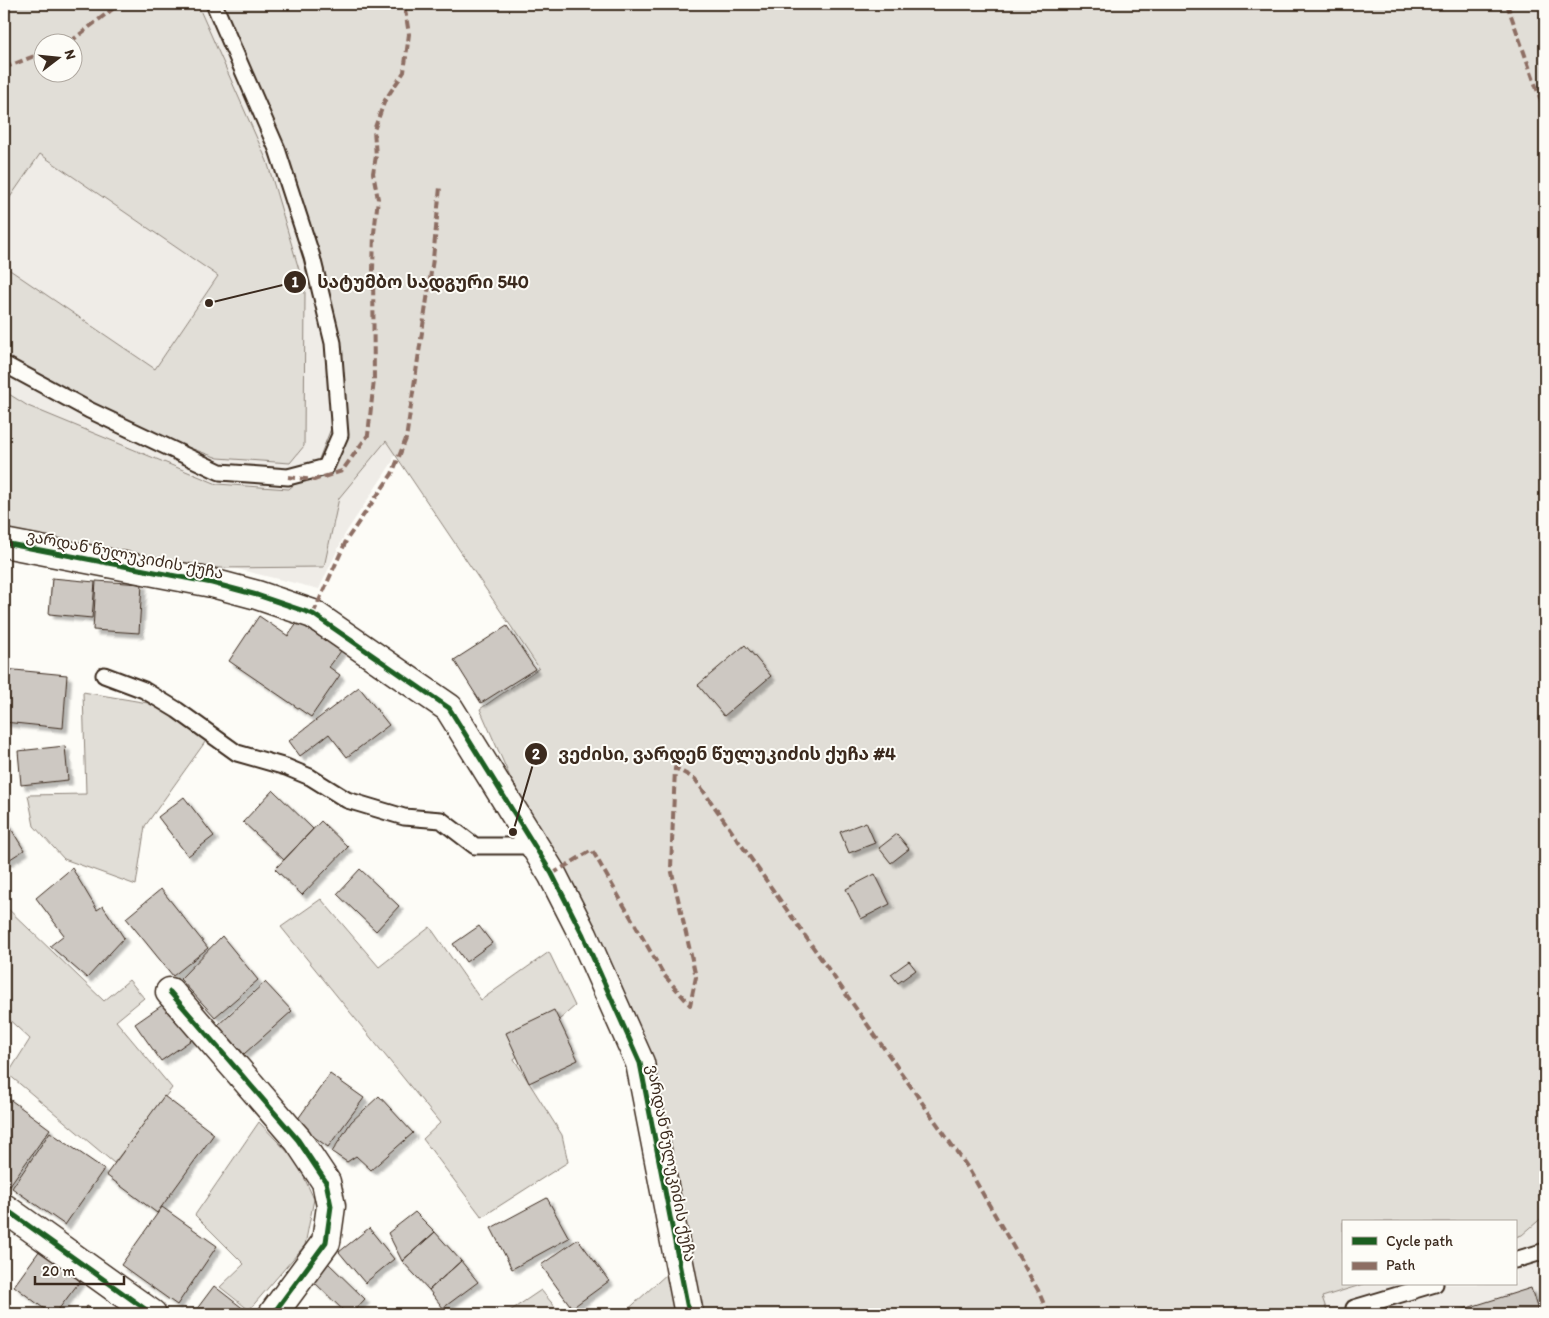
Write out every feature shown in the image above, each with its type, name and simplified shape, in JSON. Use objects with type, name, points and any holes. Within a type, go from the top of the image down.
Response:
[{"type":"street","name":"ვარდან წულუკიძის ქუჩა","points":[[4,543],[212,583],[257,595],[313,614],[449,708],[552,874],[584,935],[640,1063],[689,1314]]},
{"type":"street","points":[[170,992],[298,1140],[326,1182],[331,1206],[326,1242],[273,1314]]},
{"type":"street","points":[[4,1208],[152,1314]]},
{"type":"lane","points":[[4,364],[89,410],[220,472],[288,477],[326,467],[340,435],[333,343],[312,258],[277,148],[214,4]]},
{"type":"lane","points":[[104,675],[144,690],[177,710],[237,753],[294,770],[330,788],[347,800],[404,817],[441,820],[475,846],[534,846]]},
{"type":"lane","points":[[1516,1260],[1545,1251]]},
{"type":"lane","points":[[1356,1314],[1354,1308],[1428,1286]]},
{"type":"shaded area","points":[[4,4],[634,4],[405,379],[393,461],[345,534],[319,589],[180,555],[4,527]]},
{"type":"shaded area","points":[[4,4],[195,4],[200,10],[267,161],[305,290],[304,446],[290,463],[218,458],[90,412],[4,364],[4,266],[155,369],[218,276],[40,154],[4,206]]},
{"type":"shaded area","points":[[221,4],[1545,4],[1545,1215],[1522,1235],[1516,1237],[1516,1220],[1342,1220],[1342,1286],[1358,1286],[1322,1297],[1328,1314],[698,1314],[645,1039],[549,842],[510,777],[480,709],[539,668],[386,441],[339,498],[324,567],[219,568],[101,553],[4,529],[4,391],[28,406],[217,484],[289,489],[317,464],[332,426],[335,338]]},
{"type":"shaded area","points":[[83,692],[148,703],[213,731],[145,826],[136,885],[64,859],[34,826],[28,795],[86,794]]},
{"type":"shaded area","points":[[321,899],[379,967],[430,927],[481,1000],[549,952],[575,1006],[514,1059],[562,1135],[568,1162],[482,1217],[423,1139],[440,1123],[281,927]]},
{"type":"shaded area","points":[[4,905],[104,1001],[129,980],[144,998],[116,1021],[172,1088],[114,1163],[8,1074],[30,1039],[4,1015]]},
{"type":"shaded area","points":[[259,1122],[297,1162],[314,1199],[305,1245],[249,1310],[220,1287],[244,1264],[195,1215]]},
{"type":"shaded area","points":[[1545,1215],[1545,1314],[1328,1314],[1322,1297],[1358,1286],[1516,1286],[1516,1237],[1522,1235]]},
{"type":"shaded area","points":[[669,1272],[676,1314],[623,1314]]},
{"type":"shaded area","points":[[541,1290],[561,1314],[507,1313]]},
{"type":"building","points":[[52,578],[95,582],[92,618],[49,614]]},
{"type":"building","points":[[96,581],[142,584],[139,633],[93,630]]},
{"type":"building","points":[[259,616],[288,636],[298,622],[341,651],[329,667],[340,675],[311,717],[229,661]]},
{"type":"building","points":[[507,626],[535,669],[481,703],[454,660]]},
{"type":"building","points":[[745,645],[771,676],[724,716],[698,685]]},
{"type":"building","points":[[4,669],[67,675],[63,728],[4,722]]},
{"type":"building","points":[[359,687],[389,725],[347,757],[329,734],[300,756],[289,741]]},
{"type":"building","points":[[65,746],[68,780],[21,785],[18,751]]},
{"type":"building","points":[[273,790],[313,829],[284,860],[243,822]]},
{"type":"building","points":[[184,797],[214,836],[188,856],[158,817]]},
{"type":"building","points":[[4,817],[24,850],[4,863]]},
{"type":"building","points":[[321,821],[348,847],[302,895],[275,869]]},
{"type":"building","points":[[866,822],[875,843],[849,853],[840,832]]},
{"type":"building","points":[[897,834],[909,849],[891,863],[879,848]]},
{"type":"building","points":[[72,868],[97,910],[103,906],[124,938],[87,978],[50,946],[64,935],[36,898]]},
{"type":"building","points":[[360,869],[399,906],[376,931],[337,894]]},
{"type":"building","points":[[875,874],[890,904],[861,919],[846,889]]},
{"type":"building","points":[[161,889],[208,948],[173,976],[126,918]]},
{"type":"building","points":[[479,926],[492,943],[466,962],[453,944]]},
{"type":"building","points":[[222,936],[258,980],[215,1017],[180,979]]},
{"type":"building","points":[[909,961],[916,970],[898,983],[891,974]]},
{"type":"building","points":[[265,982],[292,1011],[244,1054],[218,1025]]},
{"type":"building","points":[[171,999],[197,1036],[161,1061],[135,1024]]},
{"type":"building","points":[[554,1010],[578,1060],[529,1083],[506,1033]]},
{"type":"building","points":[[330,1074],[364,1098],[328,1147],[295,1123]]},
{"type":"building","points":[[4,1095],[50,1129],[10,1185],[4,1180]]},
{"type":"building","points":[[164,1096],[214,1134],[157,1213],[106,1175]]},
{"type":"building","points":[[379,1096],[413,1133],[371,1170],[356,1156],[347,1162],[332,1152],[351,1122]]},
{"type":"building","points":[[50,1132],[104,1169],[65,1225],[12,1188]]},
{"type":"building","points":[[547,1198],[569,1238],[512,1269],[491,1228]]},
{"type":"building","points":[[162,1207],[217,1246],[177,1305],[121,1265]]},
{"type":"building","points":[[415,1212],[435,1232],[402,1261],[388,1233]]},
{"type":"building","points":[[369,1228],[394,1259],[365,1283],[339,1252]]},
{"type":"building","points":[[435,1232],[461,1261],[429,1290],[402,1261]]},
{"type":"building","points":[[578,1239],[609,1281],[572,1308],[541,1265]]},
{"type":"building","points":[[40,1250],[80,1281],[55,1314],[51,1314],[14,1286]]},
{"type":"building","points":[[461,1261],[478,1282],[443,1308],[429,1290]]},
{"type":"building","points":[[327,1262],[365,1299],[351,1314],[347,1314],[311,1279]]},
{"type":"building","points":[[214,1286],[250,1314],[193,1314]]},
{"type":"building","points":[[1531,1288],[1539,1314],[1448,1314]]},
{"type":"building","points":[[87,1306],[99,1314],[82,1314]]},
{"type":"marked path","points":[[82,33],[119,4]]},
{"type":"marked path","points":[[288,477],[314,480],[342,471],[368,435],[374,380],[373,270],[374,233],[378,199],[373,173],[376,156],[374,130],[385,100],[404,72],[409,34],[404,4]]},
{"type":"marked path","points":[[1507,4],[1545,112]]},
{"type":"marked path","points":[[4,68],[32,57]]},
{"type":"marked path","points":[[313,614],[347,539],[392,474],[406,439],[433,259],[440,187]]},
{"type":"marked path","points":[[552,874],[592,850],[664,975],[690,1005],[696,977],[671,868],[675,768],[695,779],[968,1168],[1038,1290],[1048,1314]]},
{"type":"cycle path","points":[[4,543],[212,583],[257,595],[313,614],[449,708],[552,874],[583,935],[640,1063],[689,1314]]},
{"type":"cycle path","points":[[170,992],[298,1140],[326,1182],[331,1206],[326,1242],[273,1314]]},
{"type":"cycle path","points":[[4,1208],[152,1314]]},
{"type":"place","name":"სატუმბო სადგური 540","points":[[209,303]]},
{"type":"place","name":"ვეძისი, ვარდენ წულუკიძის ქუჩა #4","points":[[513,832]]}]
